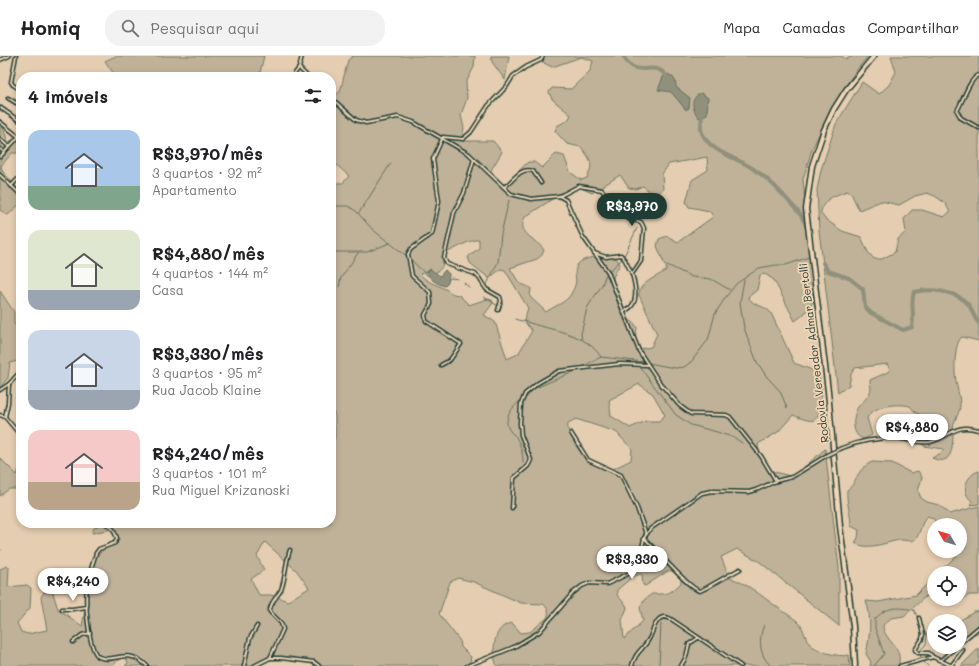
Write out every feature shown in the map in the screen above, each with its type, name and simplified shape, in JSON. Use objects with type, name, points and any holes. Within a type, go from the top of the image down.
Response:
[{"type":"highway","name":"Rodovia Vereador Admar Bertolli","points":[[855,666],[852,626],[840,526],[829,398],[806,210],[812,166],[824,130],[834,108],[846,90],[874,56]]},
{"type":"street","points":[[0,60],[9,56]]},
{"type":"street","points":[[16,56],[11,82],[16,87]]},
{"type":"street","points":[[296,72],[299,68],[302,56]]},
{"type":"street","points":[[442,138],[463,139],[471,132],[488,106],[507,86],[513,76],[526,67],[541,60],[543,56]]},
{"type":"street","points":[[299,68],[303,72]]},
{"type":"street","points":[[979,75],[973,78],[970,82],[968,92],[957,111],[961,118],[979,128]]},
{"type":"street","points":[[8,98],[16,103]]},
{"type":"street","points":[[336,102],[356,120],[366,123],[398,117],[413,122],[442,138],[474,159],[511,194],[517,197],[532,199],[560,196],[579,186],[602,190],[612,204],[627,218],[641,222],[644,228],[642,255],[639,266],[632,274]]},
{"type":"street","points":[[1,108],[16,118]]},
{"type":"street","points":[[0,122],[16,135]]},
{"type":"street","points":[[442,138],[433,159],[439,201],[432,234],[411,249],[408,254],[412,276],[430,292],[431,304],[425,315],[426,321],[461,344],[446,364],[442,365]]},
{"type":"street","points":[[0,139],[9,147]]},
{"type":"street","points":[[0,157],[16,139]]},
{"type":"street","points":[[0,149],[4,152]]},
{"type":"street","points":[[474,159],[464,193],[454,212],[444,258],[447,264],[475,274],[486,289],[500,297],[501,301],[498,310]]},
{"type":"street","points":[[504,187],[521,171],[526,170],[533,171],[541,184]]},
{"type":"street","points":[[0,175],[16,190]]},
{"type":"street","points":[[11,186],[16,181]]},
{"type":"street","points":[[560,196],[566,200],[583,237],[608,272],[639,351],[660,383],[680,406],[691,414],[726,415],[730,417],[761,456],[776,481]]},
{"type":"street","points":[[594,253],[606,256],[621,255],[626,260],[635,283],[635,302],[632,307],[624,311]]},
{"type":"street","points":[[512,508],[514,478],[528,466],[532,460],[521,435],[521,404],[525,394],[538,383],[559,370],[619,364],[648,365]]},
{"type":"street","points":[[0,390],[9,384],[16,376]]},
{"type":"street","points":[[5,417],[8,403],[9,384]]},
{"type":"street","points":[[0,415],[5,417],[16,430]]},
{"type":"street","points":[[467,666],[514,646],[538,632],[573,593],[582,586],[589,583],[607,584],[636,570],[639,565],[646,534],[659,520],[702,493],[712,491],[749,492],[776,481],[792,477],[827,455],[866,440],[896,438],[932,442],[954,430],[963,427],[979,430]]},
{"type":"street","points":[[572,433],[588,460],[621,475],[637,508],[646,534]]},
{"type":"street","points":[[112,528],[117,538],[116,543],[99,549],[96,553],[87,589],[86,607],[95,653],[106,658],[134,657],[140,659],[147,666]]},
{"type":"street","points":[[644,538],[688,584],[697,590],[704,590],[740,569]]},
{"type":"street","points":[[270,658],[283,629],[281,623],[270,610],[282,586],[286,561],[290,550]]},
{"type":"street","points":[[62,609],[86,607]]},
{"type":"street","points":[[632,666],[635,655],[648,641],[654,625],[660,618],[666,617],[741,666]]},
{"type":"street","points":[[919,618],[923,634],[922,639],[915,650],[918,653],[929,653],[951,666],[960,654]]},
{"type":"street","points":[[244,666],[250,638],[257,626]]},
{"type":"street","points":[[967,637],[979,627]]},
{"type":"street","points":[[73,642],[82,635],[90,633]]},
{"type":"street","points":[[681,666],[686,657],[689,644],[698,637]]},
{"type":"street","points":[[941,660],[948,654]]},
{"type":"street","points":[[900,666],[915,663],[933,656]]},
{"type":"street","points":[[254,666],[270,658],[312,662],[319,666]]},
{"type":"shaded area","points":[[116,56],[264,56],[260,72],[113,72],[105,61]]},
{"type":"shaded area","points":[[353,56],[475,56],[474,67],[466,83],[467,98],[461,115],[464,128],[461,141],[493,141],[502,152],[491,170],[499,183],[505,184],[528,162],[534,162],[542,168],[556,154],[564,156],[570,172],[581,180],[587,178],[591,165],[589,159],[581,147],[567,144],[555,131],[557,126],[568,120],[571,115],[552,99],[549,92],[552,88],[571,89],[590,71],[593,61],[581,57],[552,67],[544,63],[541,56],[841,56],[846,59],[854,56],[868,56],[834,103],[812,149],[803,179],[814,301],[803,315],[795,321],[774,280],[765,274],[760,275],[757,290],[748,297],[754,303],[765,308],[771,313],[794,363],[817,373],[821,383],[821,405],[817,417],[814,420],[804,419],[793,415],[778,432],[758,444],[759,452],[772,471],[793,477],[825,449],[839,568],[839,626],[760,562],[737,549],[721,557],[727,572],[727,577],[741,582],[797,621],[809,643],[816,649],[839,656],[849,655],[850,666],[497,666],[494,647],[497,634],[501,629],[512,623],[521,633],[530,632],[547,618],[548,610],[543,604],[521,603],[474,582],[458,578],[450,582],[439,614],[460,641],[461,647],[471,657],[470,662],[464,666],[315,666],[305,660],[270,659],[259,666],[125,666],[128,663],[126,657],[117,661],[113,666],[0,666],[0,569],[7,566],[9,567],[8,587],[27,585],[31,588],[30,608],[17,623],[21,632],[28,634],[47,630],[41,597],[47,588],[52,590],[58,609],[82,626],[94,562],[101,552],[117,537],[112,529],[92,533],[94,528],[336,528],[336,183],[343,183],[349,176],[336,164],[336,94],[340,92],[348,60]],"holes":[[[707,157],[708,170],[692,180],[686,202],[689,207],[710,211],[713,217],[678,242],[667,236],[659,239],[657,246],[667,270],[645,283],[640,290],[639,295],[657,334],[651,347],[640,349],[634,344],[637,328],[634,323],[622,315],[614,293],[613,277],[620,264],[616,258],[593,257],[578,264],[575,271],[576,282],[569,297],[546,312],[530,297],[531,288],[519,283],[510,268],[537,259],[542,255],[544,250],[525,232],[523,228],[525,217],[557,196],[577,186],[592,193],[620,175],[629,188],[636,189],[643,186],[651,193],[658,193],[663,189],[662,174],[669,164]],[[479,239],[479,248],[468,257],[470,263],[489,278],[501,269],[505,270],[528,308],[524,321],[532,331],[518,354],[507,359],[495,322],[484,315],[493,303],[492,300],[487,299],[469,305],[459,295],[429,282],[420,274],[429,271],[435,273],[440,270],[443,263],[442,255],[468,242]],[[639,384],[653,394],[665,415],[659,421],[646,421],[630,428],[611,416],[609,400]],[[576,419],[616,432],[632,449],[631,460],[611,470],[584,456],[576,446],[568,428],[568,423]],[[265,542],[297,571],[309,588],[288,601],[271,595],[259,595],[251,579],[264,570],[257,556]],[[668,571],[676,573],[681,579],[681,583],[671,592],[665,594],[652,594],[645,599],[640,607],[643,621],[624,639],[622,620],[627,608],[617,595],[617,590],[632,577],[640,574],[642,575],[643,585],[645,586]]]},
{"type":"shaded area","points":[[491,56],[509,56],[505,80],[492,62]]},
{"type":"shaded area","points":[[891,56],[979,56],[979,341],[962,337],[957,345],[955,371],[956,384],[960,399],[960,408],[954,423],[953,442],[950,455],[946,459],[940,460],[932,458],[941,453],[944,449],[924,446],[921,443],[935,434],[936,427],[929,419],[916,413],[910,406],[893,405],[875,410],[867,418],[872,435],[864,439],[857,434],[854,426],[856,411],[869,394],[871,389],[870,380],[888,372],[890,369],[887,364],[855,368],[851,374],[849,385],[838,393],[819,230],[817,190],[821,170],[836,124],[862,82],[879,94],[889,85],[896,72]],"holes":[[[847,191],[851,193],[859,210],[881,201],[899,205],[915,196],[927,193],[935,196],[945,203],[950,212],[944,217],[922,210],[912,210],[904,219],[906,232],[898,239],[895,252],[882,259],[874,259],[868,252],[861,237],[842,231],[825,219],[821,214],[826,201],[830,198]]]},
{"type":"shaded area","points":[[668,74],[672,76],[676,82],[676,87],[690,98],[689,108],[686,110],[671,92],[658,90],[663,77]]},
{"type":"shaded area","points":[[701,93],[708,98],[707,114],[699,118],[693,108],[693,101],[697,95]]},
{"type":"shaded area","points":[[0,119],[8,142],[16,140],[16,153],[12,153],[1,166],[3,172],[16,186],[16,208],[8,215],[0,210]]},
{"type":"shaded area","points":[[430,269],[440,276],[445,270],[449,274],[448,283],[445,286],[434,281],[427,272]]},
{"type":"shaded area","points":[[0,291],[14,312],[14,324],[16,325],[16,361],[10,363],[8,378],[0,388]]},
{"type":"shaded area","points":[[0,458],[16,474],[16,489],[9,489],[0,496]]},
{"type":"shaded area","points":[[872,462],[892,463],[911,473],[918,471],[922,477],[918,491],[921,498],[927,502],[939,505],[950,514],[979,506],[979,595],[969,595],[967,596],[967,566],[946,566],[954,558],[967,558],[967,518],[932,518],[928,516],[923,522],[918,536],[913,541],[900,540],[871,546],[855,543],[858,538],[859,530],[851,526],[847,490],[866,465]]},
{"type":"shaded area","points":[[979,471],[979,504],[971,505],[972,501],[966,493],[966,484],[974,473]]},
{"type":"shaded area","points":[[927,584],[927,596],[904,616],[891,618],[883,625],[886,635],[898,654],[898,666],[870,666],[871,662],[866,654],[870,628],[866,601],[878,602],[916,595]]},
{"type":"shaded area","points":[[979,611],[979,634],[974,634],[967,637],[967,616]]},
{"type":"shaded area","points":[[979,648],[979,661],[975,666],[961,666]]},
{"type":"waterway","points":[[623,56],[629,64],[635,68],[657,69],[668,78]]},
{"type":"waterway","points":[[703,112],[701,128],[706,140],[724,154],[746,164],[769,181],[799,213],[805,222],[807,229]]},
{"type":"waterway","points":[[359,213],[391,163]]},
{"type":"waterway","points":[[486,286],[498,262],[501,234],[509,200]]},
{"type":"waterway","points":[[336,206],[348,206],[356,211],[373,230],[408,257]]},
{"type":"waterway","points":[[582,339],[581,334],[587,308],[602,285],[606,274],[621,260],[637,228]]},
{"type":"waterway","points":[[336,252],[367,252],[390,243]]},
{"type":"waterway","points":[[339,287],[341,278],[358,253]]},
{"type":"waterway","points":[[648,363],[675,368],[684,367],[691,362],[708,340],[715,314],[736,284],[759,268],[786,265],[809,257]]},
{"type":"waterway","points":[[410,259],[428,276]]},
{"type":"waterway","points":[[823,263],[828,271],[849,278],[863,289],[865,307],[871,313],[903,330],[912,327],[912,305],[914,292],[928,290],[950,293],[957,296],[968,304],[979,323]]},
{"type":"waterway","points":[[667,265],[692,277],[711,279],[730,290]]},
{"type":"waterway","points":[[448,280],[451,278],[458,279]]},
{"type":"waterway","points":[[744,280],[740,302],[744,328],[757,362],[767,377],[780,391],[787,408]]},
{"type":"waterway","points":[[464,283],[469,287]]},
{"type":"waterway","points":[[484,297],[498,306]]},
{"type":"waterway","points":[[515,319],[569,334],[587,343],[595,349],[601,357]]},
{"type":"waterway","points":[[580,368],[601,357],[644,362]]},
{"type":"waterway","points":[[639,366],[676,415],[691,425],[735,438],[742,443]]},
{"type":"waterway","points":[[524,399],[533,389],[578,370]]},
{"type":"waterway","points":[[521,400],[511,410],[507,423],[508,428],[520,444],[523,463]]},
{"type":"waterway","points":[[874,666],[884,654],[875,628],[875,619],[879,615],[893,608],[914,610],[918,618]]},
{"type":"waterway","points":[[659,666],[661,624]]},
{"type":"waterway","points":[[764,625],[760,642],[764,657],[771,666]]},
{"type":"waterway","points":[[921,659],[920,651],[926,644],[927,635],[923,630]]},
{"type":"waterway","points":[[923,661],[928,666]]}]
